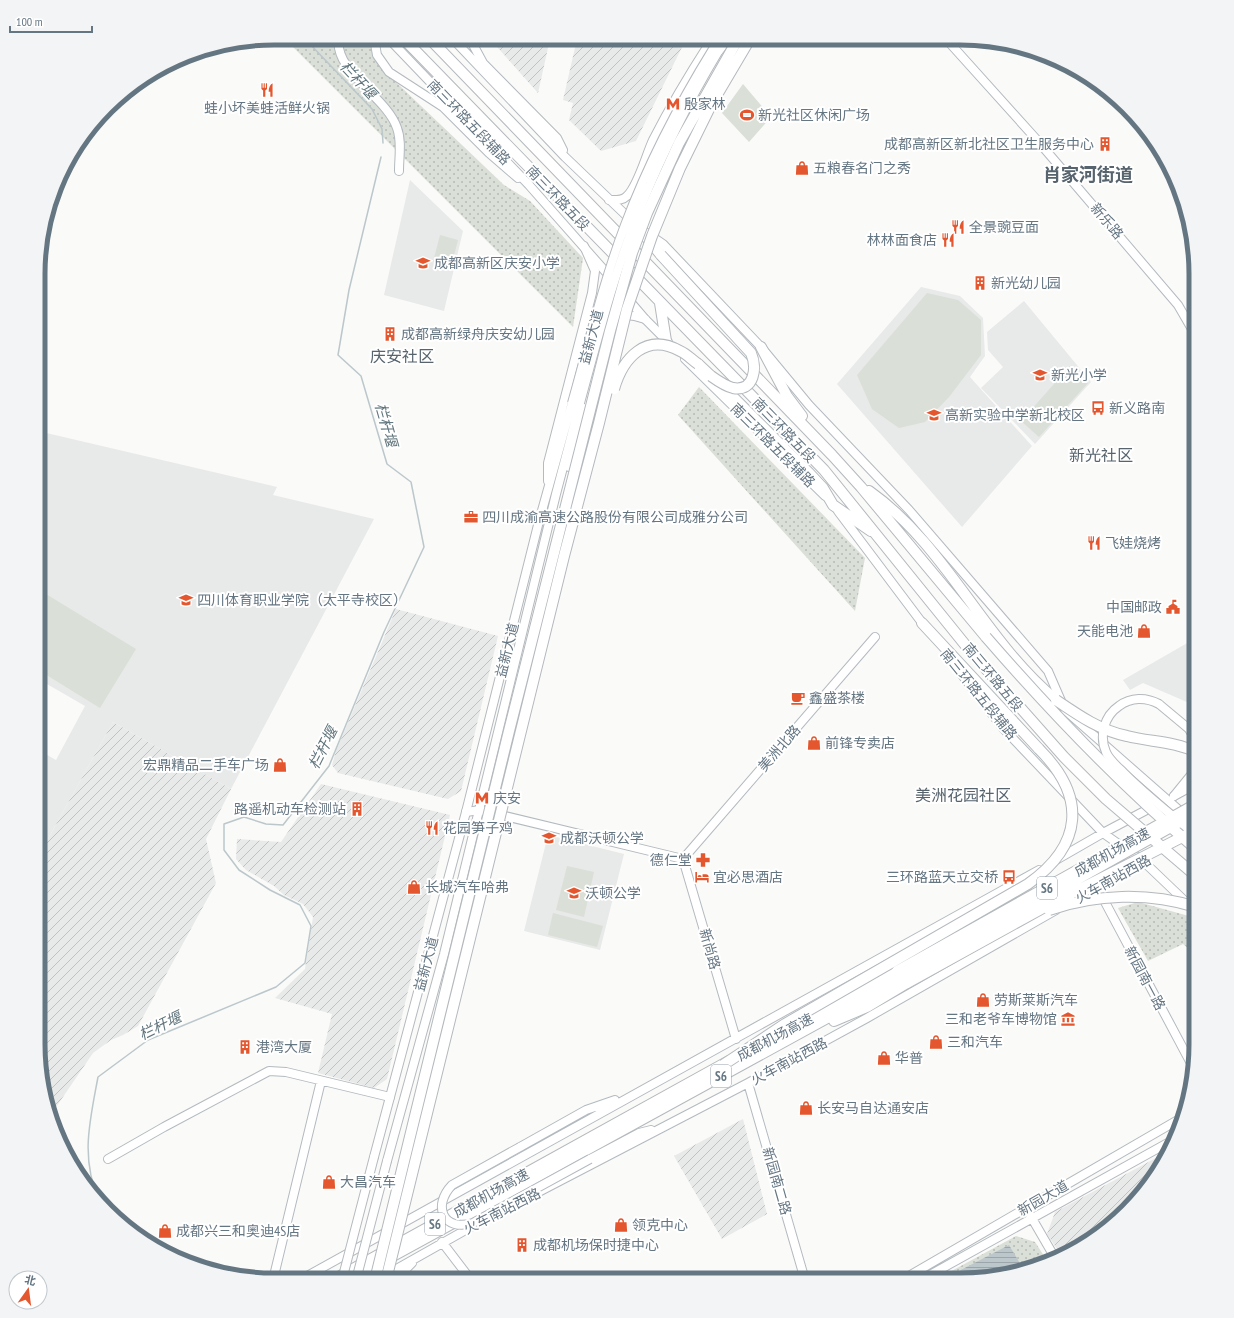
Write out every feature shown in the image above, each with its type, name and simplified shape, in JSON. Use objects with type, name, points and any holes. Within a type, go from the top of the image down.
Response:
[{"type":"highway","name":"南三环路五段","points":[[410,45],[660,304],[824,470],[882,539],[971,652],[1064,757],[1106,799],[1189,870]]},
{"type":"highway","name":"南三环路五段","points":[[436,45],[856,481],[986,637],[1029,686],[1127,788],[1189,843]]},
{"type":"highway","points":[[378,1273],[510,723],[608,339],[632,253],[647,212],[679,143],[735,45]]},
{"type":"highway","points":[[388,1273],[564,556],[627,309],[652,236],[694,138],[747,45]]},
{"type":"highway","points":[[638,227],[661,255],[751,353],[755,369],[752,379],[746,386],[734,388],[711,376]]},
{"type":"highway","points":[[660,304],[666,340]]},
{"type":"highway","points":[[599,423],[608,408],[619,372],[634,353],[657,345],[675,348],[687,355],[711,376],[809,473],[823,488],[833,505],[882,539]]},
{"type":"highway","points":[[761,347],[787,396],[832,456]]},
{"type":"highway","points":[[856,481],[898,513],[918,533],[1004,647],[1032,678],[1056,700],[1076,714],[1113,733],[1177,745],[1189,749]]},
{"type":"highway","points":[[723,1065],[785,1024],[1028,884],[1048,870],[1058,858],[1067,840],[1072,816],[1070,800],[1064,782],[1050,760],[922,623]]},
{"type":"highway","name":"成都机场高速","points":[[361,1273],[723,1065],[904,967],[1189,808]]},
{"type":"highway","name":"成都机场高速","points":[[346,1273],[782,1042],[1189,817]]},
{"type":"highway","points":[[782,1042],[867,1007],[1025,918],[1189,834]]},
{"type":"highway","points":[[1025,918],[1058,907],[1115,897],[1151,897],[1189,905]]},
{"type":"main road","points":[[339,45],[339,51],[344,64],[387,109],[394,121],[400,138],[399,170]]},
{"type":"main road","points":[[375,45],[377,55],[389,72],[443,107],[511,174],[529,185]]},
{"type":"main road","name":"南三环路五段辅路","points":[[395,45],[529,185],[584,246],[645,319],[833,505],[1002,727],[1103,833],[1144,862],[1189,904]]},
{"type":"main road","points":[[459,45],[565,157],[638,227],[663,244],[761,347],[809,405],[909,510],[1048,671],[1065,710],[1166,801],[1189,819]]},
{"type":"main road","points":[[474,45],[483,63],[557,138],[565,157]]},
{"type":"main road","points":[[609,200],[620,200],[627,196],[680,90],[708,45]]},
{"type":"main road","name":"益新大道","points":[[716,51],[718,45]]},
{"type":"main road","name":"益新大道","points":[[358,1273],[444,954],[480,810],[608,274],[625,225],[658,149],[693,83],[722,45]]},
{"type":"main road","name":"新乐路","points":[[952,45],[1037,140],[1178,305],[1189,324]]},
{"type":"main road","points":[[548,490],[548,463],[578,347],[595,271],[584,246]]},
{"type":"main road","points":[[556,494],[564,486],[606,331],[611,321],[618,317],[630,314],[645,319]]},
{"type":"main road","name":"益新大道","points":[[344,1273],[466,812],[548,490],[576,403]]},
{"type":"main road","name":"美洲北路","points":[[683,859],[875,637]]},
{"type":"main road","points":[[1189,730],[1159,704],[1138,699],[1118,706],[1108,717],[1104,728],[1103,742],[1106,753],[1112,761],[1142,790],[1189,828]]},
{"type":"main road","points":[[1174,796],[1189,778]]},
{"type":"main road","points":[[313,1273],[1031,875],[1103,833],[1189,788]]},
{"type":"main road","points":[[466,812],[480,810],[683,859]]},
{"type":"main road","name":"火车南站西路","points":[[388,1273],[442,1242],[748,1083],[867,1018],[1097,887],[1189,838]]},
{"type":"main road","name":"新尚路","points":[[683,859],[736,1039]]},
{"type":"main road","name":"新园南一路","points":[[1097,887],[1189,1059]]},
{"type":"main road","points":[[108,1158],[269,1071],[286,1072],[390,1097]]},
{"type":"main road","points":[[275,1273],[321,1081]]},
{"type":"main road","name":"新园南二路","points":[[748,1083],[803,1273]]},
{"type":"main road","points":[[636,1093],[586,1110],[452,1185],[442,1200],[442,1212],[451,1223],[460,1226],[473,1223],[590,1158],[639,1133],[666,1126]]},
{"type":"main road","name":"新园大道","points":[[914,1273],[1176,1121]]},
{"type":"main road","name":"新园大道","points":[[934,1273],[1165,1144]]},
{"type":"main road","points":[[1026,1208],[1052,1254]]},
{"type":"main road","points":[[442,1242],[466,1273]]},
{"type":"main road","points":[[402,1273],[421,1254]]},
{"type":"shaded area","points":[[291,45],[373,45],[379,66],[504,185],[530,201],[583,258],[573,327]]},
{"type":"shaded area","points":[[495,45],[549,45],[538,93]]},
{"type":"shaded area","points":[[576,45],[683,45],[636,141],[601,151],[569,120],[573,103],[563,100]]},
{"type":"shaded area","name":"新光社区休闲广场","points":[[743,84],[771,117],[749,142],[722,113]]},
{"type":"shaded area","name":"成都高新区庆安小学","points":[[410,180],[463,231],[444,311],[384,295]]},
{"type":"shaded area","points":[[440,235],[458,240],[451,267],[433,262]]},
{"type":"shaded area","name":"高新实验中学新北校区","points":[[921,287],[960,296],[983,318],[985,356],[970,377],[1032,446],[962,527],[837,384]]},
{"type":"shaded area","points":[[927,293],[958,300],[981,320],[981,355],[949,397],[925,422],[899,428],[872,409],[857,375]]},
{"type":"shaded area","name":"新光小学","points":[[1024,301],[1091,382],[1035,444],[981,388],[1003,367],[988,350],[987,332]]},
{"type":"shaded area","points":[[1070,366],[1088,383],[1039,437],[1021,421]]},
{"type":"shaded area","points":[[699,387],[865,558],[855,611],[678,415]]},
{"type":"shaded area","name":"四川体育职业学院（太平寺校区）","points":[[45,433],[277,487],[273,495],[374,519],[231,789],[113,722],[45,844],[45,754],[56,760],[85,706],[45,683]]},
{"type":"shaded area","points":[[45,593],[136,649],[100,708],[45,674]]},
{"type":"shaded area","points":[[396,609],[498,636],[461,791],[448,799],[338,773],[332,765],[336,751]]},
{"type":"shaded area","points":[[1189,642],[1189,703],[1143,683],[1130,690],[1123,680]]},
{"type":"shaded area","points":[[113,722],[231,789],[206,839],[216,883],[138,1026],[111,1040],[93,1053],[55,1109],[49,1089],[45,1059],[45,844]]},
{"type":"shaded area","points":[[321,784],[450,815],[387,1079],[374,1088],[318,1073],[332,1014],[275,998],[305,969],[313,917],[303,904],[284,895],[274,886],[246,870],[236,859],[237,839],[281,842]]},
{"type":"shaded area","name":"沃顿公学","points":[[548,835],[624,854],[600,950],[524,931]]},
{"type":"shaded area","points":[[567,866],[594,872],[584,917],[556,910]]},
{"type":"shaded area","points":[[1138,902],[1189,916],[1189,949],[1183,944],[1148,961],[1118,908]]},
{"type":"shaded area","points":[[553,913],[603,926],[597,947],[548,935]]},
{"type":"shaded area","points":[[743,1119],[767,1214],[722,1239],[674,1156]]},
{"type":"shaded area","points":[[1159,1156],[1142,1183],[1122,1206],[1099,1226],[1075,1242],[1058,1251],[1047,1234],[1055,1212]]},
{"type":"shaded area","points":[[1016,1236],[1035,1242],[1045,1257],[1005,1269],[975,1273],[948,1273]]},
{"type":"shaded area","points":[[1009,1245],[1021,1265],[1005,1269],[975,1273],[957,1272]]},
{"type":"waterway","name":"栏杆堰","points":[[311,45],[372,109],[382,129],[383,143]]},
{"type":"waterway","name":"栏杆堰","points":[[93,1184],[88,1154],[88,1139],[98,1077],[148,1040],[276,987],[305,963],[311,926],[300,905],[270,890],[239,870],[224,850],[224,824],[244,817],[266,824],[283,825],[329,766],[384,632],[424,547],[411,482],[387,464],[361,376],[338,355],[349,290],[381,157]]},
{"type":"place","name":"蛙小坏美蛙活鲜火锅","points":[[267,90]]},
{"type":"place","name":"殷家林","points":[[673,104]]},
{"type":"place","name":"新光社区休闲广场","points":[[747,115]]},
{"type":"place","name":"成都高新区新北社区卫生服务中心","points":[[1105,144]]},
{"type":"place","name":"五粮春名门之秀","points":[[802,168]]},
{"type":"place","name":"全景豌豆面","points":[[958,227]]},
{"type":"place","name":"林林面食店","points":[[948,240]]},
{"type":"place","name":"成都高新区庆安小学","points":[[423,263]]},
{"type":"place","name":"新光幼儿园","points":[[980,283]]},
{"type":"place","name":"成都高新绿舟庆安幼儿园","points":[[390,334]]},
{"type":"place","name":"新光小学","points":[[1040,375]]},
{"type":"place","name":"新义路南","points":[[1098,408]]},
{"type":"place","name":"高新实验中学新北校区","points":[[934,415]]},
{"type":"place","name":"四川成渝高速公路股份有限公司成雅分公司","points":[[471,517]]},
{"type":"place","name":"飞娃烧烤","points":[[1094,543]]},
{"type":"place","name":"四川体育职业学院（太平寺校区）","points":[[186,600]]},
{"type":"place","name":"中国邮政","points":[[1173,607]]},
{"type":"place","name":"天能电池","points":[[1144,631]]},
{"type":"place","name":"鑫盛茶楼","points":[[798,698]]},
{"type":"place","name":"前锋专卖店","points":[[814,743]]},
{"type":"place","name":"宏鼎精品二手车广场","points":[[280,765]]},
{"type":"place","name":"庆安","points":[[482,798]]},
{"type":"place","name":"路遥机动车检测站","points":[[357,809]]},
{"type":"place","name":"花园笋子鸡","points":[[432,828]]},
{"type":"place","name":"成都沃顿公学","points":[[549,838]]},
{"type":"place","name":"德仁堂","points":[[703,860]]},
{"type":"place","name":"宜必思酒店","points":[[702,877]]},
{"type":"place","name":"三环路蓝天立交桥","points":[[1009,877]]},
{"type":"place","name":"长城汽车哈弗","points":[[414,887]]},
{"type":"place","name":"沃顿公学","points":[[574,893]]},
{"type":"place","name":"劳斯莱斯汽车","points":[[983,1000]]},
{"type":"place","name":"三和老爷车博物馆","points":[[1068,1019]]},
{"type":"place","name":"三和汽车","points":[[936,1042]]},
{"type":"place","name":"港湾大厦","points":[[245,1047]]},
{"type":"place","name":"华普","points":[[884,1058]]},
{"type":"place","name":"长安马自达通安店","points":[[806,1108]]},
{"type":"place","name":"大昌汽车","points":[[329,1182]]},
{"type":"place","name":"领克中心","points":[[621,1225]]},
{"type":"place","name":"成都兴三和奥迪4S店","points":[[165,1231]]},
{"type":"place","name":"成都机场保时捷中心","points":[[522,1245]]},
{"type":"district","name":"肖家河街道","points":[[1088,175]]},
{"type":"district","name":"庆安社区","points":[[402,356]]},
{"type":"district","name":"新光社区","points":[[1101,455]]},
{"type":"district","name":"美洲花园社区","points":[[963,795]]}]
